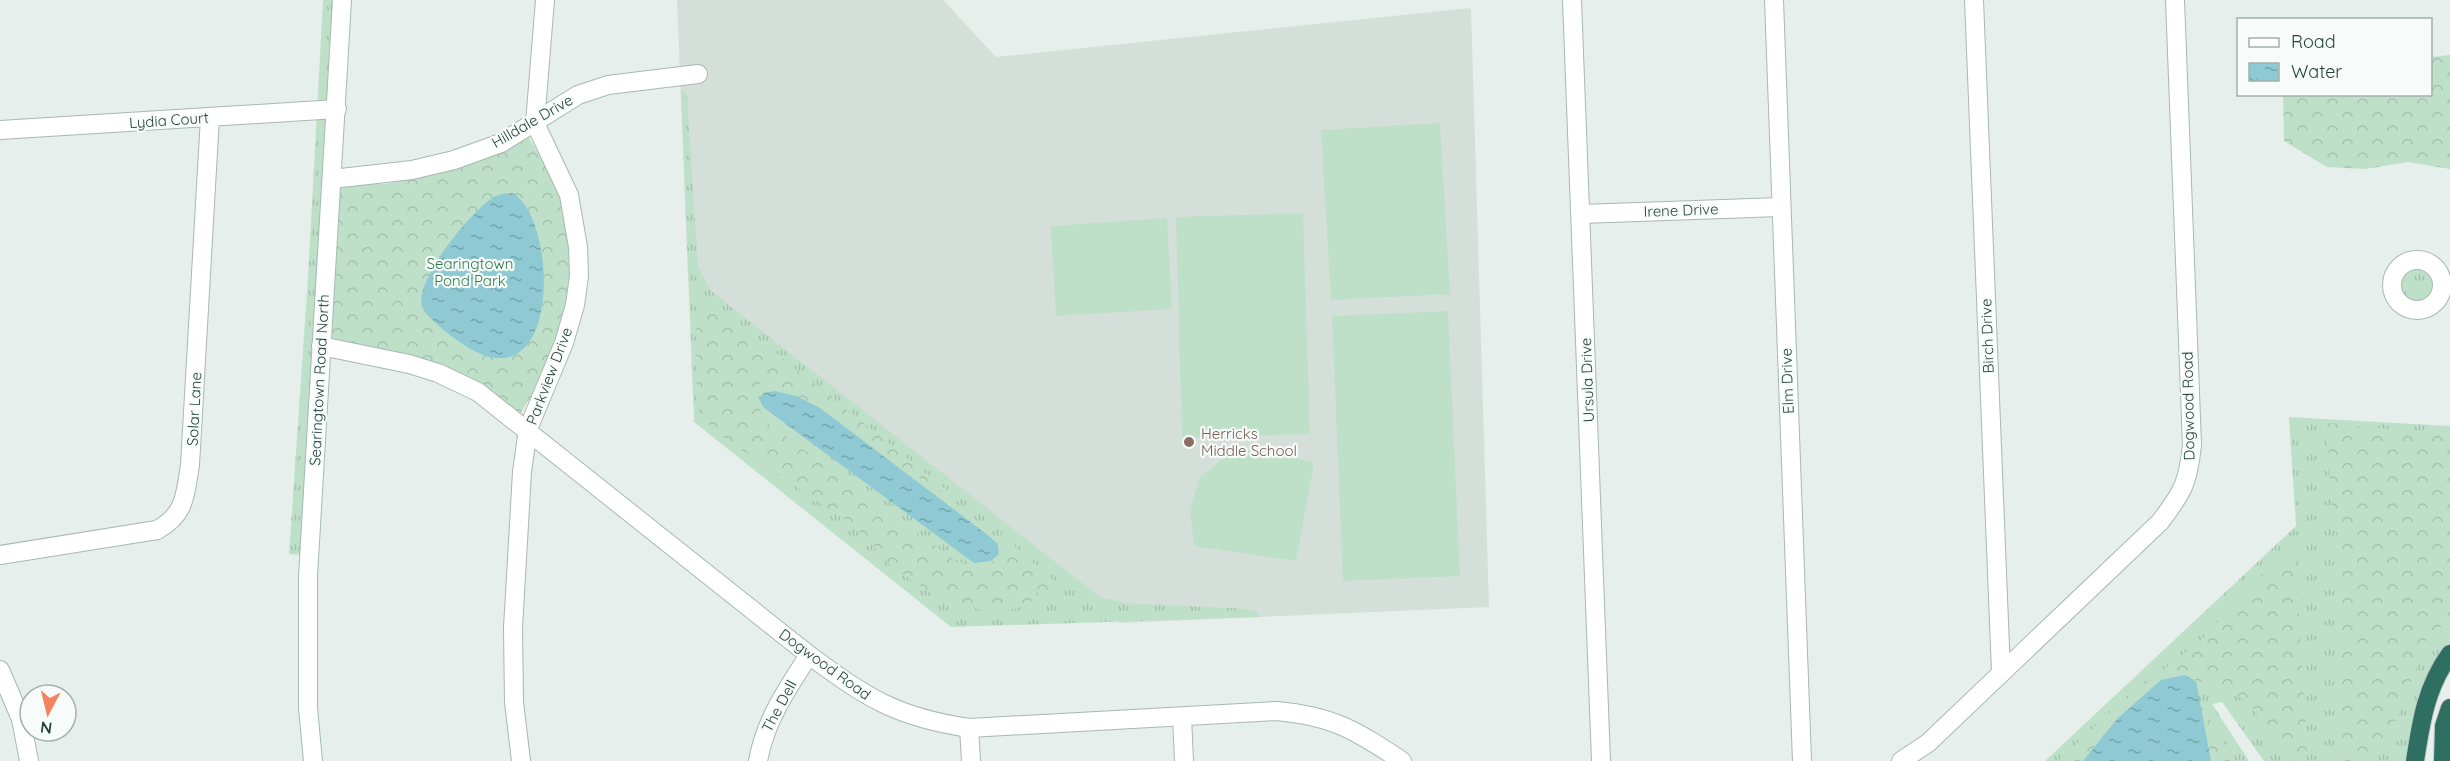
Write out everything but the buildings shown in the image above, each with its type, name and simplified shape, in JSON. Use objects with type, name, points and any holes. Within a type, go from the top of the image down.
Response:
[{"type":"highway","points":[[2415,761],[2426,699],[2435,678],[2450,654]]},
{"type":"highway","points":[[2443,761],[2444,726],[2450,708]]},
{"type":"street","name":"Searingtown Road North","points":[[313,761],[308,708],[307,609],[342,0]]},
{"type":"street","name":"Parkview Drive","points":[[521,761],[514,702],[513,628],[522,472],[528,429],[564,342],[575,305],[579,276],[579,248],[569,195],[535,123],[545,0]]},
{"type":"street","name":"Ursula Drive","points":[[1572,0],[1601,761]]},
{"type":"street","name":"Elm Drive","points":[[1774,0],[1802,761]]},
{"type":"street","name":"Birch Drive","points":[[1974,0],[2001,672]]},
{"type":"street","name":"Dogwood Road","points":[[1901,761],[1928,742],[2160,522],[2180,495],[2189,475],[2192,445],[2175,0]]},
{"type":"street","name":"Hilldale Drive","points":[[332,179],[412,170],[454,160],[501,143],[578,94],[608,85],[698,74]]},
{"type":"street","name":"Lydia Court","points":[[0,130],[337,109]]},
{"type":"street","name":"Solar Lane","points":[[0,555],[157,530],[172,522],[184,502],[190,465],[210,117]]},
{"type":"street","name":"Irene Drive","points":[[1581,214],[1781,207]]},
{"type":"street","name":"Dogwood Road","points":[[321,346],[438,373],[478,392],[528,429],[809,654],[848,684],[885,707],[927,722],[969,728],[1276,711],[1325,717],[1348,726],[1402,761]]},
{"type":"street","name":"The Dell","points":[[758,761],[761,742],[775,708],[809,654]]},
{"type":"street","points":[[0,670],[21,719],[29,761]]},
{"type":"street","points":[[1182,717],[1184,761]]},
{"type":"street","points":[[969,728],[971,761]]},
{"type":"shaded area","name":"Herricks Middle School","points":[[677,0],[943,0],[996,57],[1471,8],[1489,607],[1119,623],[688,277]]},
{"type":"green space","points":[[323,0],[344,0],[312,556],[289,554],[308,278]]},
{"type":"green space","points":[[2450,55],[2450,169],[2408,162],[2365,169],[2327,167],[2284,141],[2283,96],[2432,96],[2432,57]]},
{"type":"green space","points":[[681,89],[687,95],[698,266],[710,290],[1100,597],[1125,603],[1250,609],[1256,611],[1260,617],[951,627],[694,422]]},
{"type":"green space","points":[[1440,123],[1450,294],[1331,300],[1321,130]]},
{"type":"green space","name":"Searingtown Pond Park","points":[[529,138],[563,195],[574,256],[571,301],[543,377],[520,414],[489,391],[323,345],[333,183],[385,184],[439,173]]},
{"type":"green space","points":[[1303,213],[1310,434],[1182,438],[1176,217]]},
{"type":"green space","points":[[1167,218],[1172,309],[1056,316],[1051,226]]},
{"type":"green space","points":[[2417,260],[2431,264],[2438,271],[2442,285],[2438,299],[2431,306],[2417,310],[2403,306],[2396,299],[2392,285],[2396,271],[2403,264]]},
{"type":"green space","points":[[698,307],[711,307],[736,321],[953,495],[946,495],[766,379],[756,387],[758,406],[767,423],[952,558],[974,568],[992,565],[1003,549],[1000,533],[1054,581],[1053,589],[1038,592],[1028,606],[991,613],[932,594],[890,565],[857,528],[717,433],[700,416],[697,401],[696,313]]},
{"type":"green space","points":[[1448,311],[1460,576],[1343,581],[1332,316]]},
{"type":"green space","points":[[2289,417],[2450,426],[2450,644],[2430,671],[2423,685],[2414,713],[2406,761],[2264,761],[2222,702],[2212,704],[2249,761],[2045,761],[2296,526]]},
{"type":"green space","points":[[2327,423],[2450,435],[2450,621],[2428,635],[2402,707],[2387,740],[2372,761],[2340,761],[2338,743],[2343,579],[2331,500]]},
{"type":"green space","points":[[1235,450],[1274,451],[1314,463],[1296,561],[1194,546],[1190,510],[1200,477]]},
{"type":"green space","points":[[2295,549],[2307,751],[2297,761],[2291,761],[2274,745],[2255,710],[2241,698],[2184,675],[2117,719],[2083,761],[2058,761],[2114,709],[2200,641],[2261,575]]},
{"type":"green space","points":[[2199,701],[2228,750],[2230,761],[2211,761]]},
{"type":"water","points":[[512,193],[527,209],[538,235],[543,267],[543,301],[536,330],[521,351],[498,358],[467,347],[450,335],[425,312],[421,301],[424,286],[433,269],[444,250],[458,233],[484,204],[494,197]]},
{"type":"water","points":[[774,391],[796,396],[820,408],[989,536],[998,544],[999,554],[991,561],[974,563],[763,407],[759,398],[764,393]]},
{"type":"water","points":[[2184,675],[2196,681],[2211,761],[2083,761],[2117,719],[2161,680]]},
{"type":"place","name":"Herricks Middle School","points":[[1189,442]]}]
